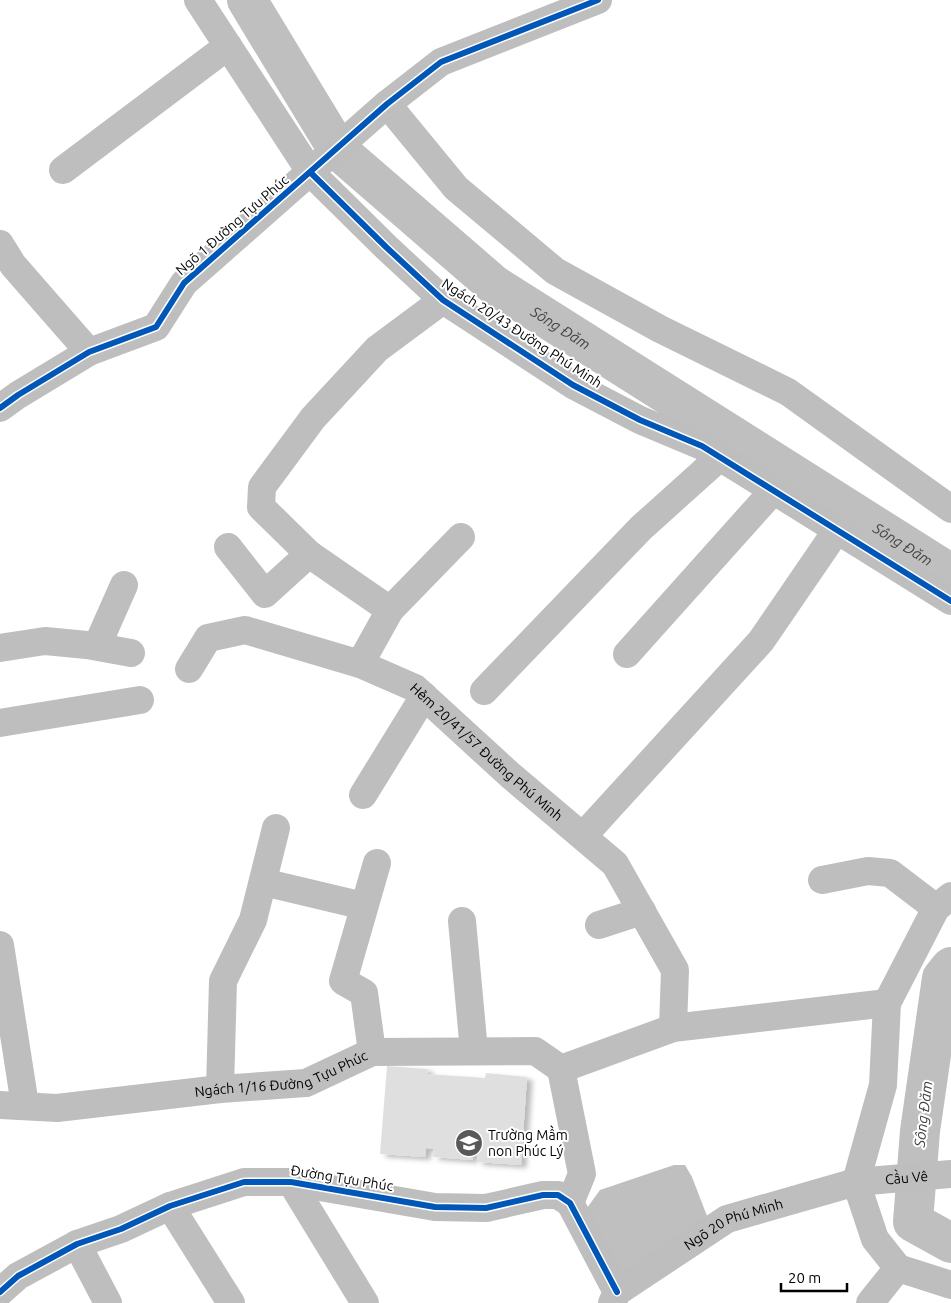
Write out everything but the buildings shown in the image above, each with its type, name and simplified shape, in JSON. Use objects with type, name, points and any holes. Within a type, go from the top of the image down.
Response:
[{"type":"street","name":"Ngách 20/43 Đường Phú Minh","points":[[198,0],[314,170],[386,247],[444,300],[573,385],[640,420],[702,446],[951,601]]},
{"type":"street","name":"Ngõ 1 Đường Tựu Phúc","points":[[0,408],[88,352],[156,327],[184,282],[387,104],[441,62],[598,0]]},
{"type":"street","points":[[63,170],[228,46]]},
{"type":"street","points":[[387,104],[456,188],[556,271],[660,329],[788,392],[951,508]]},
{"type":"street","points":[[0,244],[13,265],[88,352]]},
{"type":"street","points":[[390,610],[309,554],[261,507],[262,487],[313,418],[377,349],[444,300]]},
{"type":"street","points":[[484,691],[641,528],[720,458]]},
{"type":"street","points":[[627,654],[773,491]]},
{"type":"street","points":[[583,836],[761,641],[837,530]]},
{"type":"street","points":[[360,664],[390,610],[461,537]]},
{"type":"street","points":[[228,547],[265,594],[309,554]]},
{"type":"street","points":[[97,646],[124,585]]},
{"type":"street","name":"Hẻm 20/41/57 Đường Phú Minh","points":[[189,669],[208,638],[245,630],[360,664],[415,688],[615,864],[674,970],[673,1028]]},
{"type":"street","points":[[0,648],[45,640],[97,646],[131,653]]},
{"type":"street","points":[[363,795],[424,696]]},
{"type":"street","points":[[0,723],[140,700]]},
{"type":"street","points":[[220,1089],[223,981],[253,920],[276,828]]},
{"type":"street","points":[[372,1052],[364,993],[342,981],[377,863]]},
{"type":"street","points":[[822,880],[868,871],[890,873],[944,902],[887,1003],[883,1085],[864,1182],[875,1239],[898,1268],[951,1285]]},
{"type":"street","points":[[263,882],[364,906]]},
{"type":"street","points":[[600,925],[642,911]]},
{"type":"street","points":[[462,922],[474,1051]]},
{"type":"street","name":"Ngách 1/16 Đường Tựu Phúc","points":[[0,945],[13,1105],[57,1108],[220,1089],[306,1083],[372,1052],[535,1050],[560,1069]]},
{"type":"street","points":[[614,1298],[570,1203],[582,1174],[560,1069],[673,1028],[887,1003]]},
{"type":"street","name":"Cầu Vê","points":[[864,1182],[946,1174]]},
{"type":"street","name":"Đường Tựu Phúc","points":[[0,1292],[18,1276],[77,1244],[121,1229],[170,1206],[244,1182],[291,1182],[435,1207],[486,1208],[543,1195],[558,1195],[570,1203]]},
{"type":"street","points":[[291,1182],[365,1303]]},
{"type":"street","name":"Ngõ 20 Phú Minh","points":[[614,1298],[727,1219],[864,1182]]},
{"type":"street","points":[[170,1206],[230,1303]]},
{"type":"street","points":[[77,1244],[108,1303]]},
{"type":"street","points":[[870,1303],[898,1268]]},
{"type":"shaded area","points":[[674,1165],[685,1165],[692,1177],[712,1229],[639,1279],[613,1270],[587,1208],[600,1190]]},
{"type":"waterway","name":"Sông Đăm","points":[[247,0],[338,150],[494,285],[951,574]]},
{"type":"waterway","name":"Sông Đăm","points":[[951,967],[942,978],[920,1131],[913,1222],[951,1243]]},
{"type":"cycle path","points":[[0,408],[89,352],[156,327],[184,283],[387,104],[441,62],[598,0]]},
{"type":"cycle path","points":[[311,173],[443,300],[573,385],[640,420],[702,446],[951,601]]},
{"type":"cycle path","points":[[0,1292],[18,1276],[77,1244],[121,1229],[170,1206],[244,1182],[291,1182],[435,1207],[486,1208],[543,1195],[558,1195],[570,1203],[617,1292]]},
{"type":"place","name":"Trường Mầm non Phúc Lý","points":[[469,1143]]}]
